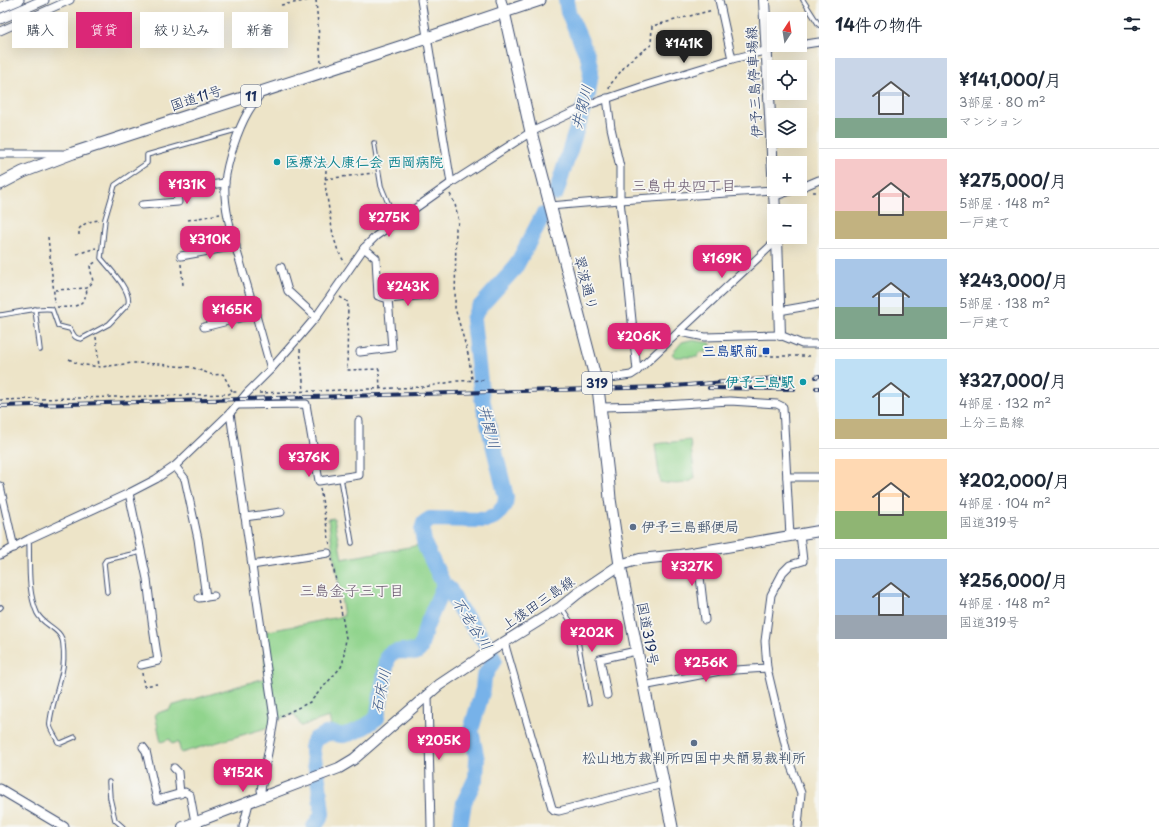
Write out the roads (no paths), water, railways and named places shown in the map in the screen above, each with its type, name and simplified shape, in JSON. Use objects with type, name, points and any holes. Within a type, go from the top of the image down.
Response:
[{"type":"highway","name":"国道11号","points":[[0,184],[23,172],[74,153],[322,73],[540,0]]},
{"type":"highway","name":"翠波通り","points":[[504,12],[550,206],[596,380],[601,407],[610,499],[620,565]]},
{"type":"highway","name":"国道319号","points":[[620,565],[672,827]]},
{"type":"main road","name":"伊予三島停車場線","points":[[764,0],[767,51]]},
{"type":"main road","name":"伊予三島停車場線","points":[[767,52],[771,156]]},
{"type":"main road","points":[[777,244],[780,335]]},
{"type":"main road","name":"上猿田三島線","points":[[183,827],[339,768],[354,759],[439,685],[491,650],[561,607],[577,594],[620,565],[640,559],[698,552],[819,531]]},
{"type":"street","points":[[0,8],[19,0]]},
{"type":"street","points":[[0,19],[44,0]]},
{"type":"street","points":[[0,31],[70,0]]},
{"type":"street","points":[[421,0],[448,185]]},
{"type":"street","points":[[501,0],[504,12]]},
{"type":"street","points":[[720,4],[732,59]]},
{"type":"street","points":[[807,44],[819,42]]},
{"type":"street","points":[[0,555],[29,539],[130,493],[156,479],[175,466],[230,413],[299,337],[316,317],[364,248],[376,236],[448,185],[532,132],[591,104],[732,59],[767,51]]},
{"type":"street","points":[[262,92],[248,113],[240,129],[225,183],[228,213],[236,246],[271,369]]},
{"type":"street","points":[[607,98],[611,128],[620,167],[620,200],[637,371]]},
{"type":"street","points":[[0,154],[74,153]]},
{"type":"street","points":[[807,185],[819,180]]},
{"type":"street","points":[[142,205],[178,202],[177,189],[225,183]]},
{"type":"street","points":[[550,206],[620,200],[767,194]]},
{"type":"street","points":[[596,380],[631,375],[637,371],[680,332],[771,244]]},
{"type":"street","points":[[181,256],[236,246]]},
{"type":"street","points":[[364,248],[376,258],[378,296],[388,299],[427,295]]},
{"type":"street","points":[[281,267],[288,291],[316,317]]},
{"type":"street","points":[[360,352],[392,348],[388,299]]},
{"type":"street","points":[[779,311],[819,304]]},
{"type":"street","points":[[204,327],[256,314]]},
{"type":"street","points":[[680,332],[705,337],[780,335],[802,344],[819,344]]},
{"type":"street","points":[[601,407],[730,401],[777,404],[783,407],[787,477],[795,535],[803,561],[790,565],[783,572],[771,595],[765,641],[767,668],[789,761],[802,793],[798,827]]},
{"type":"street","points":[[237,405],[306,404],[319,481],[360,475],[359,421]]},
{"type":"street","points":[[230,413],[274,718],[274,726],[261,790],[263,797]]},
{"type":"street","points":[[175,466],[185,479],[198,539],[206,597]]},
{"type":"street","points":[[787,477],[819,477]]},
{"type":"street","points":[[0,486],[14,548]]},
{"type":"street","points":[[130,493],[147,578],[158,661],[141,665]]},
{"type":"street","points":[[245,517],[281,512]]},
{"type":"street","points":[[252,565],[330,552]]},
{"type":"street","points":[[698,552],[705,620]]},
{"type":"street","points":[[504,642],[552,808],[554,810],[558,811],[663,784]]},
{"type":"street","points":[[607,695],[600,659],[636,651]]},
{"type":"street","points":[[643,686],[720,671],[767,668]]},
{"type":"street","points":[[428,695],[431,827]]},
{"type":"street","points":[[142,747],[146,751],[157,800],[185,792],[190,795],[195,822]]},
{"type":"street","points":[[174,768],[178,772],[180,794]]},
{"type":"street","points":[[0,789],[64,827]]},
{"type":"street","points":[[243,827],[249,803]]},
{"type":"lane","points":[[803,0],[819,25]]},
{"type":"lane","points":[[0,315],[46,308],[52,310],[58,326],[70,330],[76,338],[81,339],[109,324],[128,304],[129,301],[126,290],[121,282],[101,258],[105,219],[114,185],[147,163],[147,155],[240,129]]},
{"type":"lane","points":[[374,143],[381,186],[386,202],[396,222]]},
{"type":"lane","points":[[35,310],[40,350]]},
{"type":"lane","points":[[341,478],[352,543]]},
{"type":"lane","points":[[29,539],[33,604],[42,621],[59,632],[63,643],[63,670],[51,716],[50,726],[58,742],[61,743],[75,737]]},
{"type":"lane","points":[[107,592],[104,563],[106,560],[142,552]]},
{"type":"lane","points":[[561,607],[576,630],[589,703]]},
{"type":"lane","points":[[109,782],[110,798],[115,820],[123,827]]},
{"type":"waterway","name":"井関川","points":[[556,193],[588,94],[591,72],[588,57],[568,12],[566,0]]},
{"type":"waterway","name":"井関川","points":[[460,827],[464,802],[476,778],[477,760],[471,730],[483,689],[484,677],[494,660],[486,643],[459,608],[450,590],[444,585],[425,546],[422,531],[424,523],[430,519],[487,520],[497,515],[505,505],[506,497],[482,399],[473,320],[477,310],[515,268],[543,215]]},
{"type":"waterway","name":"石床川","points":[[314,827],[322,814],[319,785],[312,748],[314,740],[329,733],[342,735],[357,731],[377,718],[388,656],[390,653],[401,651],[417,652],[420,649],[426,627],[444,585]]},
{"type":"railway","points":[[0,406],[662,387],[788,377]]},
{"type":"railway","points":[[709,388],[794,389]]},
{"type":"place","name":"医療法人康仁会 西岡病院","points":[[277,162]]},
{"type":"place","name":"三島駅前","points":[[766,351]]},
{"type":"place","name":"伊予三島駅","points":[[803,382]]},
{"type":"place","name":"伊予三島郵便局","points":[[633,527]]},
{"type":"place","name":"松山地方裁判所四国中央簡易裁判所","points":[[694,743]]},
{"type":"district","name":"三島中央四丁目","points":[[684,186]]},
{"type":"district","name":"三島金子三丁目","points":[[352,591]]},
{"type":"water label","name":"不老谷川","points":[[472,624]]}]
